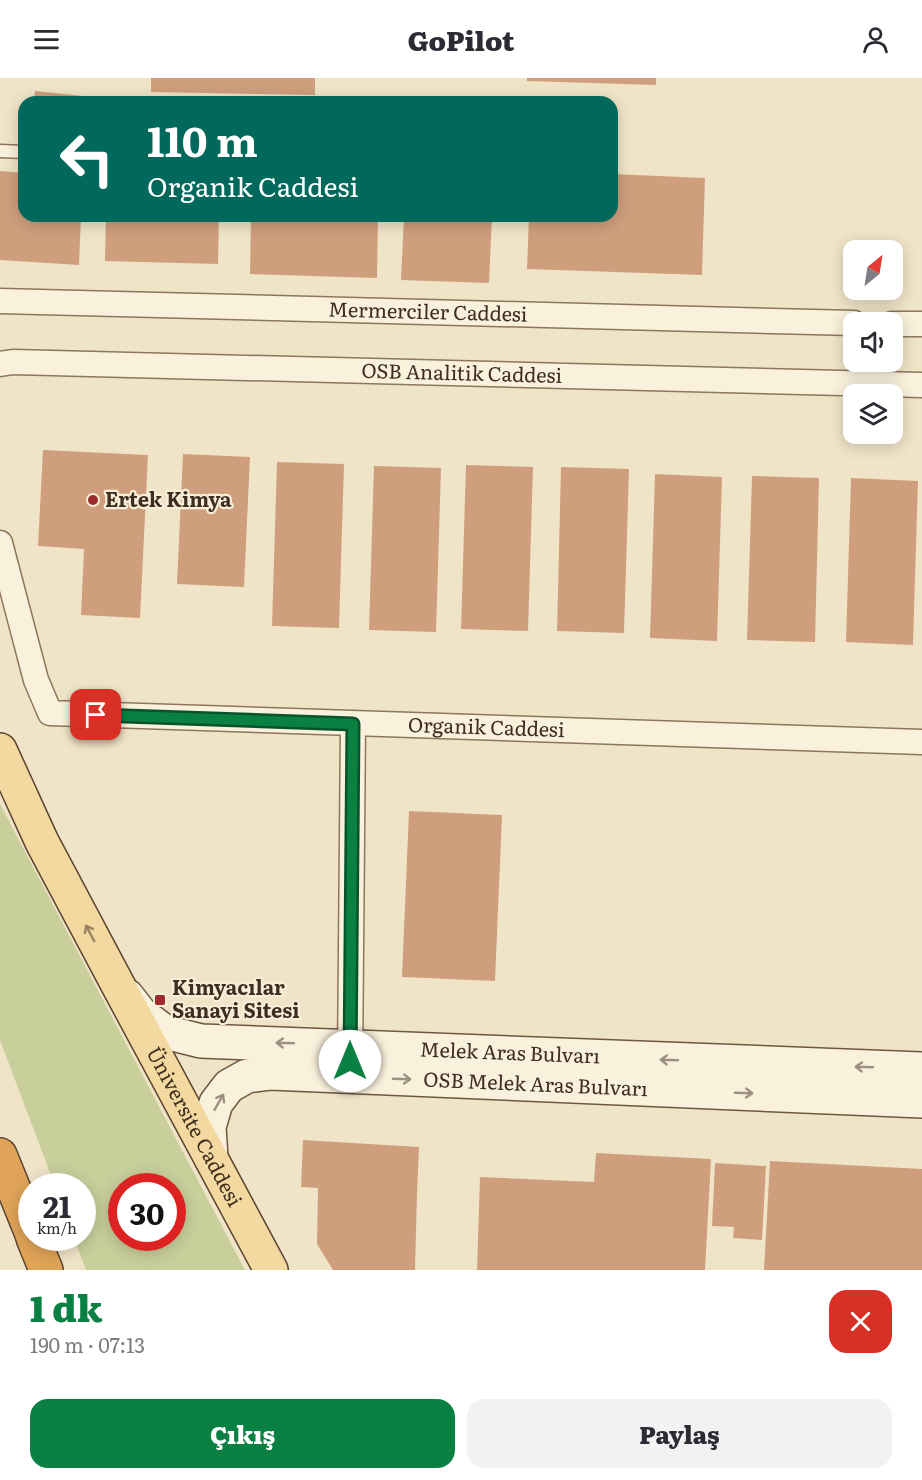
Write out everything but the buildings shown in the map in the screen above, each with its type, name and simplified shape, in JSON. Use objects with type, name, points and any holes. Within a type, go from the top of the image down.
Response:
[{"type":"highway","points":[[0,1155],[18,1201]]},
{"type":"highway","points":[[38,1251],[46,1270]]},
{"type":"main road","name":"Üniversite Caddesi","points":[[0,750],[42,842],[272,1270]]},
{"type":"street","name":"Mermerciler Caddesi","points":[[0,301],[843,322]]},
{"type":"street","points":[[903,324],[922,324]]},
{"type":"street","name":"OSB Analitik Caddesi","points":[[0,364],[13,362],[922,385]]},
{"type":"street","name":"Organik Caddesi","points":[[0,543],[36,680],[50,713],[922,742]]},
{"type":"street","points":[[350,1061],[353,724]]},
{"type":"street","name":"Melek Aras Bulvarı","points":[[118,985],[141,1014],[165,1032],[201,1041],[350,1061],[546,1055],[922,1069]]},
{"type":"street","name":"OSB Melek Aras Bulvarı","points":[[211,1158],[209,1126],[216,1102],[229,1086],[247,1076],[350,1061],[922,1101]]},
{"type":"lane","points":[[0,151],[18,152]]},
{"type":"green space","points":[[0,804],[245,1270],[86,1270],[79,1251],[96,1251],[96,1173],[50,1173],[0,1040]]},
{"type":"place","name":"Ertek Kimya","points":[[93,500]]},
{"type":"place","name":"Kimyacılar Sanayi Sitesi","points":[[160,1000]]},
{"type":"route","points":[[96,715],[353,724],[350,1061]]}]
